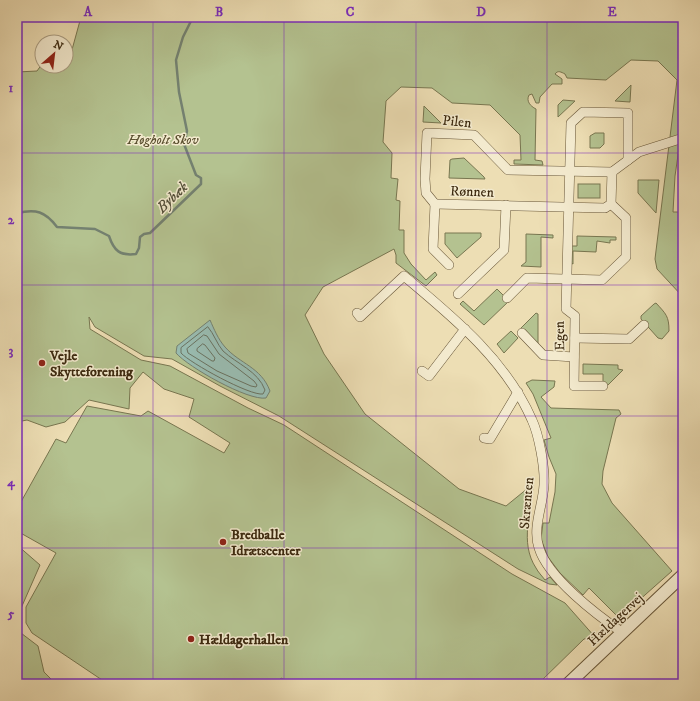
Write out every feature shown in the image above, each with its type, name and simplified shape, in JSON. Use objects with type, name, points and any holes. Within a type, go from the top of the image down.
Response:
[{"type":"street","name":"Egen","points":[[522,333],[543,355],[574,357],[575,316],[566,309],[570,123],[583,112],[628,113],[628,160]]},
{"type":"street","name":"Pilen","points":[[435,204],[426,193],[426,133],[474,135],[508,170],[569,171]]},
{"type":"street","points":[[569,171],[612,172],[640,152],[683,138]]},
{"type":"street","points":[[507,298],[527,278],[602,280],[626,257],[626,218],[611,204],[612,172]]},
{"type":"street","name":"Rønnen","points":[[449,265],[433,249],[435,204],[605,208],[611,204]]},
{"type":"street","name":"Rønnen","points":[[458,294],[504,250],[506,206]]},
{"type":"street","name":"Skrænten","points":[[357,313],[360,316],[404,276],[465,329],[506,374],[518,392],[532,420],[539,441],[544,484],[537,530],[538,547],[545,562],[556,577],[580,599],[623,633]]},
{"type":"street","points":[[575,338],[629,339],[644,325]]},
{"type":"street","points":[[422,371],[429,376],[465,329]]},
{"type":"street","points":[[574,357],[574,386],[602,386]]},
{"type":"street","points":[[484,438],[490,439],[518,392]]},
{"type":"street","name":"Hældagervej","points":[[568,684],[683,575]]},
{"type":"green space","name":"Høgholt Skov","points":[[81,17],[683,17],[683,120],[675,176],[673,212],[683,212],[683,297],[657,269],[655,259],[677,80],[658,61],[631,60],[606,80],[567,78],[565,74],[557,72],[555,74],[562,79],[562,84],[552,84],[540,97],[539,103],[536,103],[532,94],[529,95],[529,103],[536,109],[535,160],[542,161],[543,165],[514,164],[514,160],[521,160],[520,135],[490,105],[452,103],[432,88],[401,87],[386,101],[383,142],[392,153],[391,178],[398,179],[396,200],[400,201],[399,230],[404,230],[404,253],[411,264],[426,280],[435,272],[437,275],[426,286],[396,263],[394,249],[323,287],[305,315],[324,354],[365,414],[459,489],[506,506],[533,484],[527,537],[528,548],[536,568],[545,580],[550,577],[557,585],[549,584],[518,569],[279,416],[220,386],[172,359],[144,356],[95,327],[89,317],[90,329],[141,360],[170,366],[248,408],[284,425],[512,574],[565,603],[595,637],[584,639],[538,684],[293,684],[281,678],[277,684],[108,684],[32,633],[26,623],[26,607],[56,553],[17,531],[17,509],[56,439],[66,443],[87,406],[141,416],[148,411],[224,453],[230,443],[189,417],[194,399],[164,389],[143,372],[130,388],[129,409],[89,400],[65,422],[46,427],[27,420],[17,422],[17,72],[34,71],[34,74],[74,74],[74,42]]},
{"type":"green space","points":[[631,85],[630,102],[615,101]]},
{"type":"green space","points":[[563,100],[575,101],[558,117],[558,105]]},
{"type":"green space","points":[[424,106],[441,123],[423,122]]},
{"type":"green space","points":[[595,133],[604,133],[604,144],[600,148],[590,148],[590,136]]},
{"type":"green space","points":[[464,158],[485,179],[449,178],[450,160]]},
{"type":"green space","points":[[638,180],[659,180],[656,213],[638,193]]},
{"type":"green space","points":[[578,184],[600,184],[600,198],[578,198]]},
{"type":"green space","points":[[445,233],[481,233],[481,237],[457,258],[445,244]]},
{"type":"green space","points":[[526,234],[553,235],[553,238],[541,237],[541,267],[521,266],[526,262]]},
{"type":"green space","points":[[577,236],[616,237],[616,240],[610,240],[610,243],[597,241],[596,252],[573,251],[573,264],[571,263],[571,246],[577,246]]},
{"type":"green space","points":[[497,289],[509,301],[484,325],[460,304],[463,301],[474,311]]},
{"type":"green space","points":[[656,303],[668,318],[669,331],[662,339],[658,338],[641,319],[641,316]]},
{"type":"green space","points":[[536,313],[538,314],[538,345],[521,328]]},
{"type":"green space","points":[[511,331],[518,338],[504,353],[497,344]]},
{"type":"green space","points":[[583,364],[618,365],[618,369],[623,370],[606,387],[603,383],[603,374],[583,374]]},
{"type":"green space","points":[[532,380],[555,381],[554,387],[541,397],[551,408],[619,410],[621,414],[616,418],[603,471],[602,484],[612,503],[672,571],[619,618],[589,588],[583,595],[560,573],[548,557],[541,539],[543,523],[549,523],[555,492],[556,474],[544,440],[551,438],[533,394],[526,383]]},
{"type":"green space","points":[[17,545],[40,565],[17,621]]},
{"type":"green space","points":[[17,630],[38,646],[44,672],[56,684],[17,684]]},
{"type":"water","points":[[210,320],[218,337],[225,347],[261,376],[270,391],[266,398],[257,398],[219,382],[193,366],[176,353],[177,346]]},
{"type":"waterway","name":"Bybæk","points":[[17,213],[30,211],[40,212],[57,227],[95,229],[109,236],[113,245],[118,251],[126,254],[136,254],[139,248],[140,237],[144,234],[150,233],[201,184],[201,178],[196,175],[184,144],[187,131],[179,92],[176,60],[183,37],[192,19]]},
{"type":"place","name":"Vejle Skytteforening","points":[[42,363]]},
{"type":"place","name":"Bredballe Idrætscenter","points":[[223,542]]},
{"type":"place","name":"Hældagerhallen","points":[[191,639]]}]
